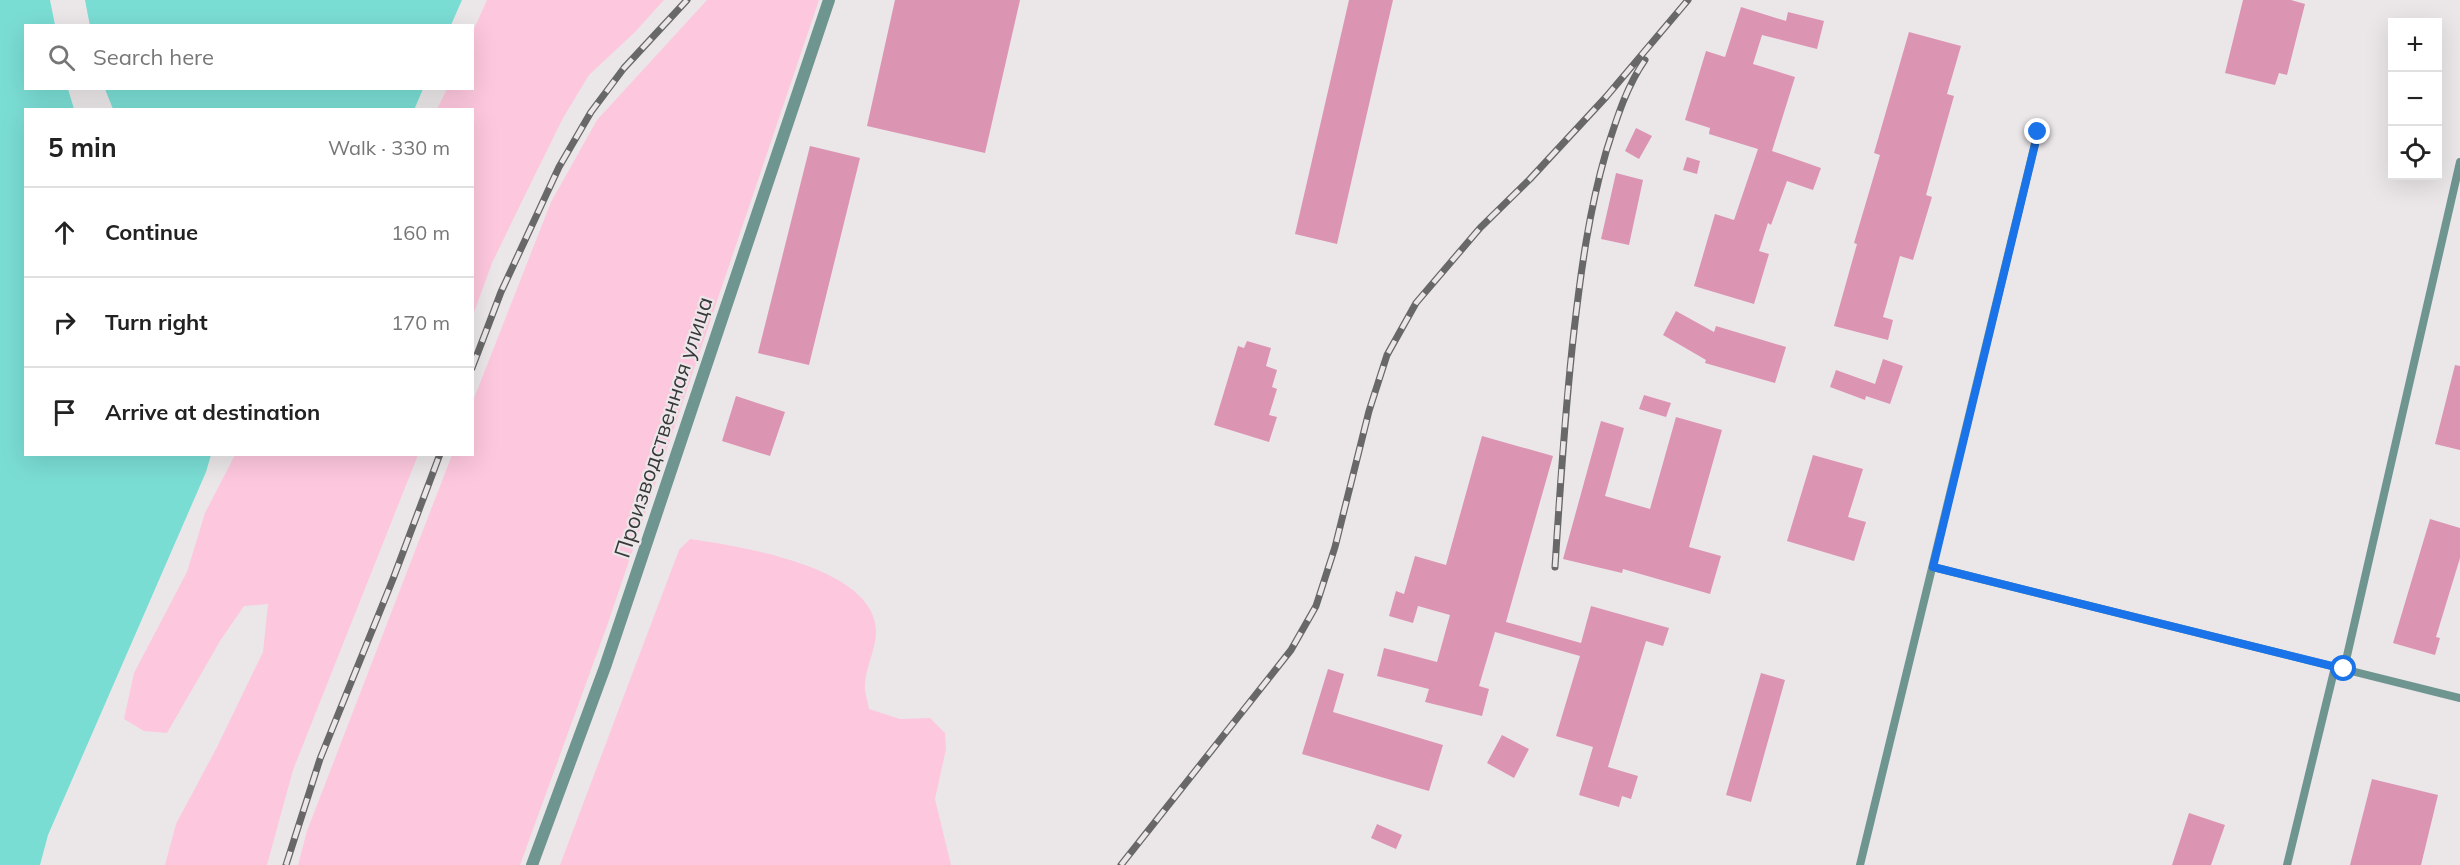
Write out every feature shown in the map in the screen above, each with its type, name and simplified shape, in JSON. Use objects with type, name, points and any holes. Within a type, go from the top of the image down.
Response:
[{"type":"street","name":"Производственная улица","points":[[532,865],[604,667],[829,0]]},
{"type":"lane","points":[[1860,865],[2038,132]]},
{"type":"lane","points":[[2344,669],[2460,162]]},
{"type":"lane","points":[[1933,567],[2460,698]]},
{"type":"lane","points":[[2287,865],[2335,667]]},
{"type":"shaded area","points":[[487,0],[664,0],[635,32],[589,75],[563,118],[492,263],[474,312],[474,108],[438,108],[446,90],[474,90],[474,29]]},
{"type":"shaded area","points":[[707,0],[819,0],[608,623],[520,865],[298,865],[307,831],[452,456],[474,456],[474,398],[551,202],[597,120]]},
{"type":"shaded area","points":[[234,456],[418,456],[293,770],[267,865],[165,865],[176,824],[217,747],[263,652],[268,604],[244,606],[220,641],[167,733],[144,731],[124,719],[134,673],[187,572],[205,513]]},
{"type":"shaded area","points":[[690,539],[739,547],[801,564],[830,576],[854,591],[870,610],[876,632],[865,679],[869,709],[900,719],[930,718],[945,733],[946,749],[935,799],[951,865],[560,865],[679,550]]},
{"type":"water","points":[[0,0],[50,0],[55,24],[24,24],[24,90],[68,90],[74,108],[24,108],[24,456],[211,456],[206,472],[48,835],[40,865],[0,865]]},
{"type":"water","points":[[85,0],[462,0],[451,24],[90,24]]},
{"type":"water","points":[[106,90],[423,90],[415,108],[113,108]]},
{"type":"building","points":[[895,0],[1020,0],[985,153],[867,126]]},
{"type":"building","points":[[1349,0],[1393,0],[1337,244],[1295,234]]},
{"type":"building","points":[[2243,0],[2291,0],[2305,4],[2287,75],[2279,73],[2275,85],[2225,73]]},
{"type":"building","points":[[1741,7],[1786,21],[1788,12],[1824,21],[1817,49],[1762,35],[1753,64],[1795,77],[1772,151],[1821,168],[1813,190],[1787,181],[1771,225],[1768,223],[1759,251],[1769,254],[1754,304],[1694,286],[1715,214],[1734,220],[1758,149],[1709,134],[1710,128],[1685,120],[1706,51],[1725,57]]},
{"type":"building","points":[[1909,32],[1961,46],[1947,94],[1954,96],[1926,195],[1932,197],[1913,260],[1900,256],[1883,317],[1893,320],[1888,340],[1834,326],[1857,244],[1854,243],[1880,155],[1874,153]]},
{"type":"building","points":[[1636,128],[1652,136],[1639,159],[1625,151]]},
{"type":"building","points":[[810,146],[860,158],[809,365],[758,353]]},
{"type":"building","points":[[1687,157],[1700,161],[1697,174],[1683,170]]},
{"type":"building","points":[[1616,173],[1643,180],[1629,245],[1601,239]]},
{"type":"building","points":[[1676,311],[1714,332],[1716,326],[1786,347],[1775,383],[1705,363],[1706,360],[1663,335]]},
{"type":"building","points":[[1247,341],[1271,348],[1266,366],[1277,370],[1272,387],[1277,389],[1269,415],[1277,417],[1269,442],[1214,425],[1238,346],[1244,348]]},
{"type":"building","points":[[1883,359],[1903,366],[1890,404],[1866,396],[1865,400],[1830,387],[1836,370],[1875,384]]},
{"type":"building","points":[[2455,365],[2460,366],[2460,450],[2435,444]]},
{"type":"building","points":[[1644,395],[1671,403],[1666,417],[1639,409]]},
{"type":"building","points":[[736,396],[785,412],[770,456],[722,441]]},
{"type":"building","points":[[1676,417],[1722,430],[1689,547],[1721,556],[1710,594],[1623,569],[1622,573],[1563,559],[1601,421],[1624,428],[1605,496],[1650,509]]},
{"type":"building","points":[[1482,436],[1553,456],[1506,622],[1581,643],[1591,606],[1669,628],[1663,646],[1646,641],[1608,767],[1638,776],[1631,799],[1622,796],[1619,807],[1579,795],[1593,747],[1556,736],[1580,656],[1495,632],[1479,686],[1489,689],[1482,716],[1425,702],[1429,689],[1377,676],[1384,648],[1437,662],[1450,615],[1418,606],[1413,623],[1389,616],[1396,591],[1404,594],[1415,556],[1446,565]]},
{"type":"building","points":[[1813,455],[1863,469],[1848,517],[1866,522],[1854,561],[1787,541]]},
{"type":"building","points":[[2430,519],[2460,528],[2460,558],[2436,637],[2440,638],[2435,655],[2393,643]]},
{"type":"building","points":[[1328,669],[1344,674],[1333,712],[1443,745],[1429,791],[1302,754]]},
{"type":"building","points":[[1761,673],[1785,680],[1751,802],[1726,795]]},
{"type":"building","points":[[1502,735],[1529,749],[1514,778],[1487,763]]},
{"type":"building","points":[[2372,779],[2438,795],[2421,865],[2350,865]]},
{"type":"building","points":[[2189,813],[2225,825],[2211,865],[2172,865]]},
{"type":"building","points":[[1377,824],[1402,835],[1396,849],[1371,838]]},
{"type":"railway","points":[[474,363],[501,292],[559,167],[591,112],[624,68],[687,0]]},
{"type":"railway","points":[[1121,865],[1291,650],[1316,606],[1335,547],[1369,411],[1387,355],[1416,303],[1480,228],[1530,179],[1606,97],[1688,0]]},
{"type":"railway","points":[[1555,567],[1568,390],[1586,241],[1600,174],[1610,140],[1627,93],[1645,60]]},
{"type":"railway","points":[[286,865],[320,759],[393,579],[439,456]]},
{"type":"route","points":[[2038,132],[1933,567],[2344,669]]}]
